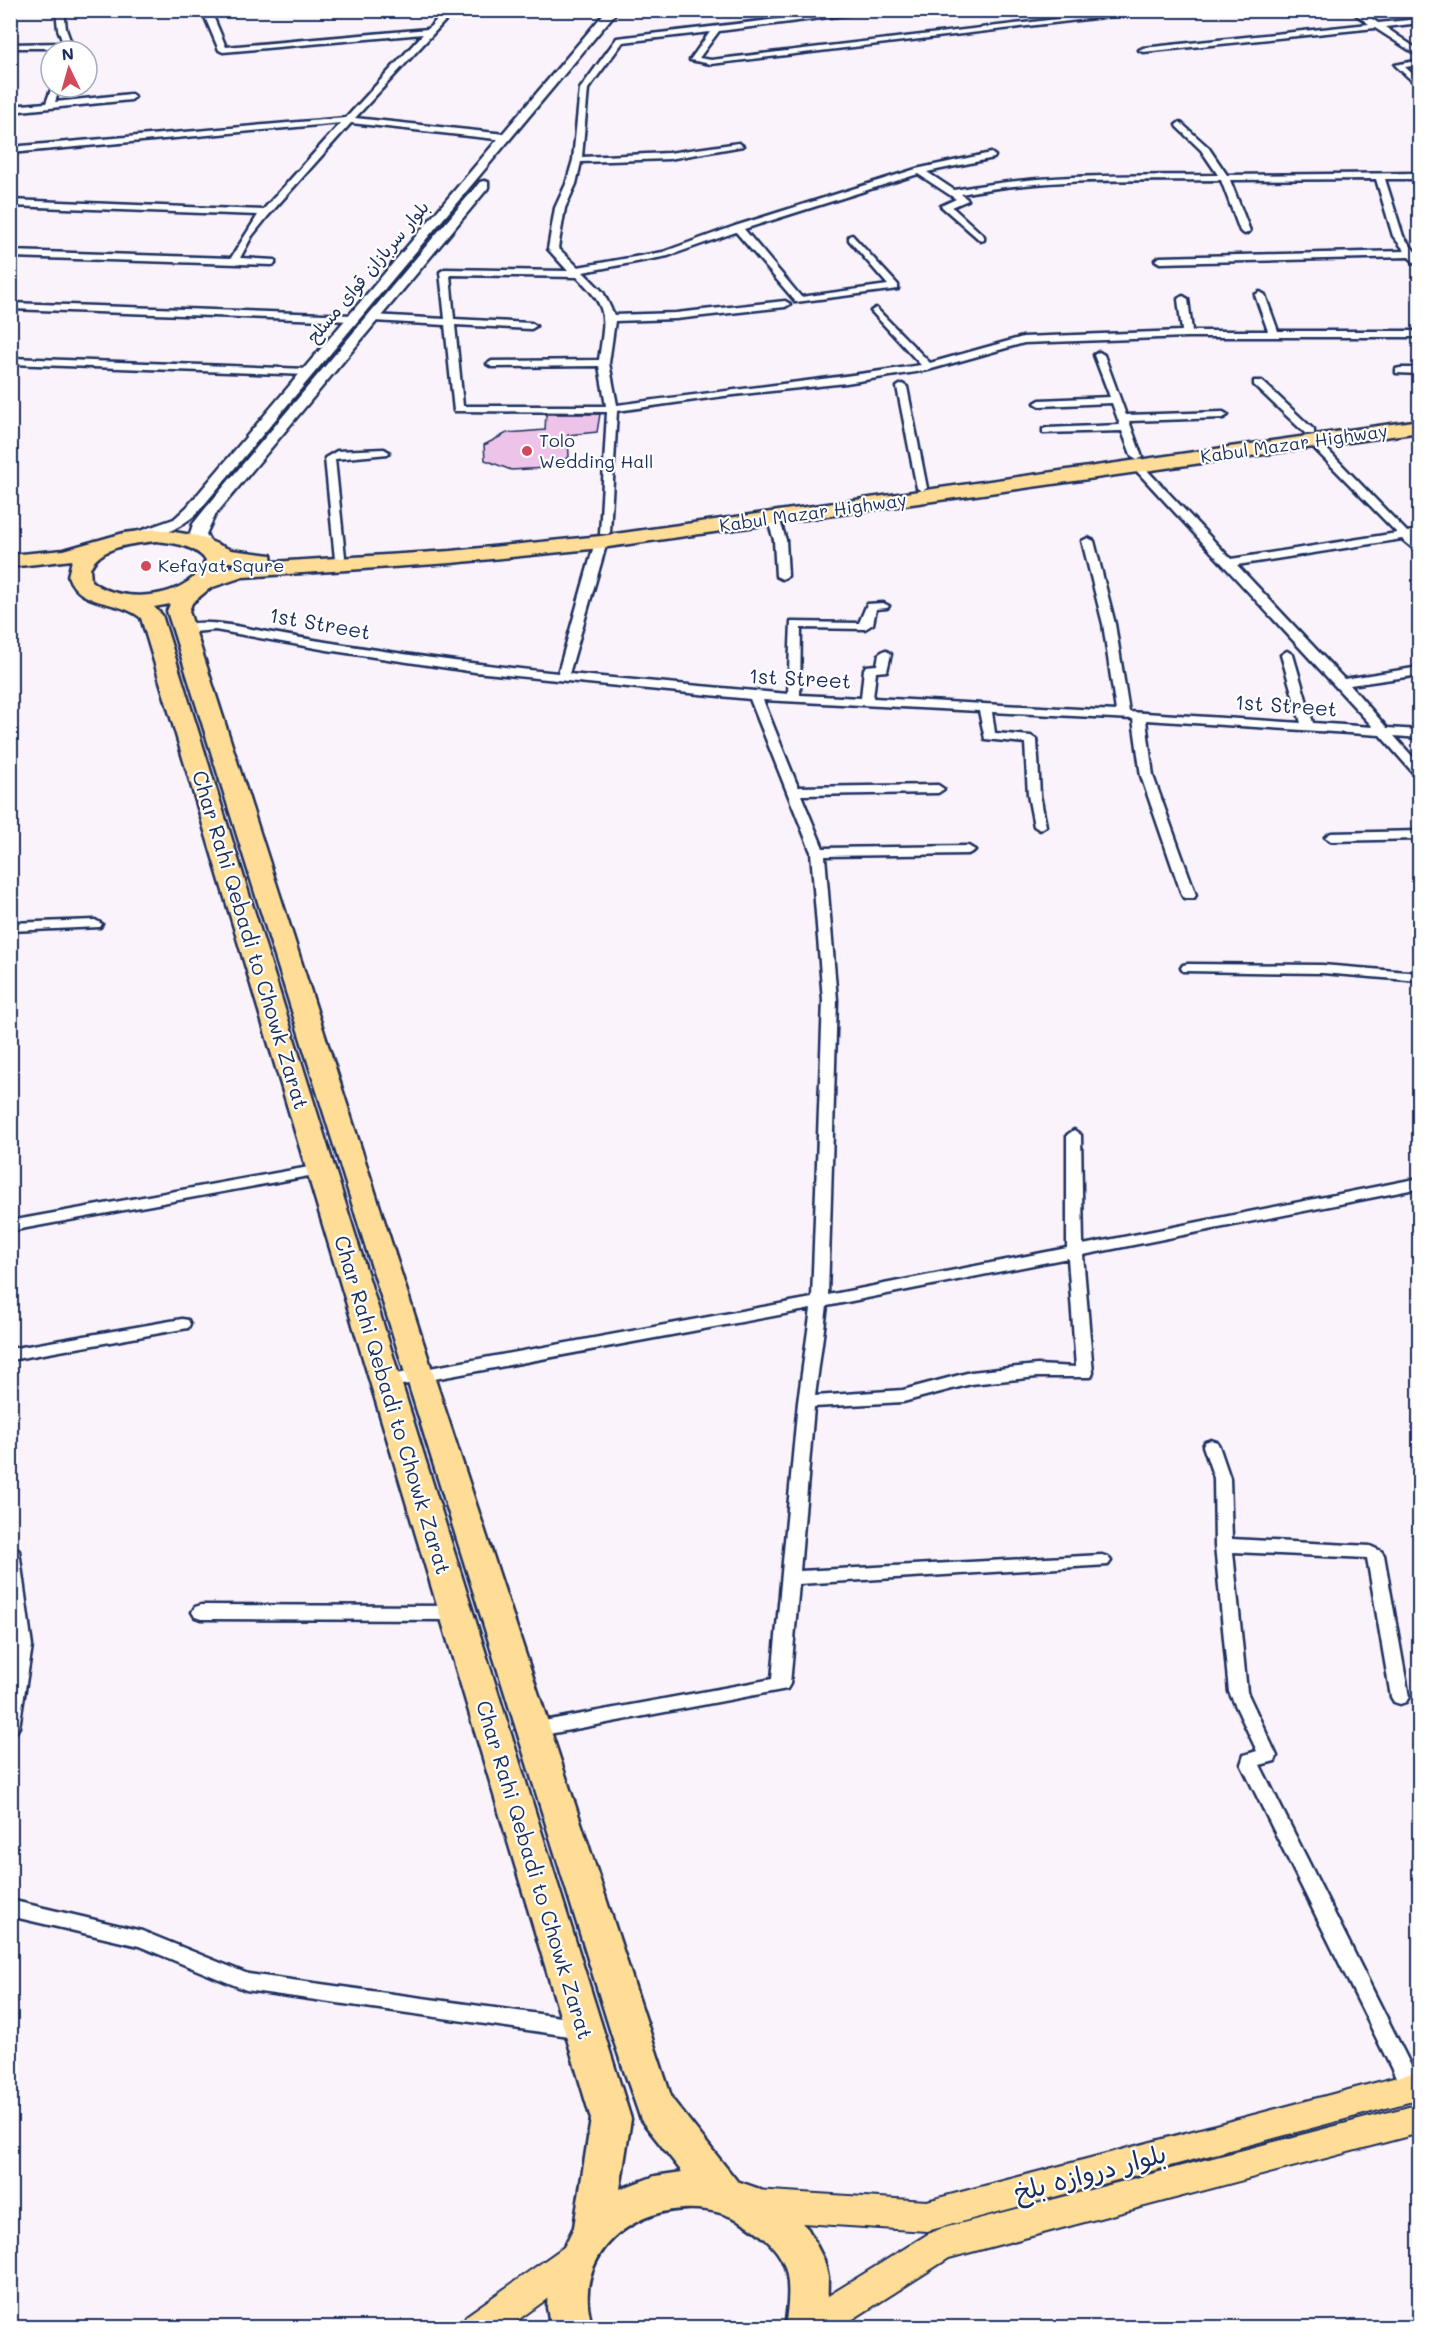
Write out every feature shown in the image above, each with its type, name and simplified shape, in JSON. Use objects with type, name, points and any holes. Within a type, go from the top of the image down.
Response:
[{"type":"highway","name":"Kabul Mazar Highway","points":[[123,600],[160,599],[241,571],[451,557],[773,518],[1311,437],[1419,417]]},
{"type":"highway","name":"Kabul Mazar Highway","points":[[1311,437],[1419,426]]},
{"type":"highway","name":"Kabul Mazar Highway","points":[[10,562],[64,556],[137,537],[174,536],[249,559],[339,557],[603,537],[922,488],[1138,462]]},
{"type":"highway","points":[[80,580],[78,572],[81,563],[100,548]]},
{"type":"highway","points":[[200,586],[215,571],[217,560],[207,548]]},
{"type":"highway","points":[[10,562],[59,571],[80,580],[95,593],[123,600]]},
{"type":"highway","name":"Char Rahi Qebadi to Chowk Zarat","points":[[200,586],[182,600],[178,611],[183,629],[418,1376],[655,2108],[738,2198],[783,2228],[803,2258],[811,2293],[807,2328]]},
{"type":"highway","name":"Char Rahi Qebadi to Chowk Zarat","points":[[123,600],[140,606],[151,615],[611,2119],[585,2244],[567,2289],[572,2328]]},
{"type":"highway","points":[[585,2244],[619,2208],[650,2194],[686,2188],[738,2198]]},
{"type":"main road","name":"بلوار سربازان قوای مسلح","points":[[137,537],[179,522],[192,510],[613,10]]},
{"type":"main road","name":"بلوار سربازان قوای مسلح","points":[[207,548],[198,534],[201,524],[630,10]]},
{"type":"main road","name":"بلوار دروازه بلخ","points":[[738,2198],[927,2216],[1417,2097]]},
{"type":"main road","name":"بلوار دروازه بلخ","points":[[807,2328],[940,2245],[1417,2097]]},
{"type":"main road","points":[[478,2328],[585,2244]]},
{"type":"street","points":[[60,10],[66,39]]},
{"type":"street","points":[[253,10],[207,12],[224,50],[430,31]]},
{"type":"street","points":[[234,261],[242,242],[267,213],[430,31],[452,10]]},
{"type":"street","points":[[562,678],[603,537],[612,409],[603,363],[610,318],[600,294],[575,273],[553,249],[560,208],[571,184],[577,160],[584,89],[620,40],[880,10]]},
{"type":"street","points":[[716,29],[694,60],[697,62],[1158,10]]},
{"type":"street","points":[[1354,10],[1419,55]]},
{"type":"street","points":[[1143,50],[1419,21]]},
{"type":"street","points":[[10,46],[39,47]]},
{"type":"street","points":[[1419,62],[1399,65],[1419,86]]},
{"type":"street","points":[[10,109],[131,97]]},
{"type":"street","points":[[50,105],[52,99]]},
{"type":"street","points":[[10,150],[349,120],[505,137]]},
{"type":"street","points":[[1180,124],[1202,143],[1226,177],[1245,231]]},
{"type":"street","points":[[577,160],[669,156],[740,146]]},
{"type":"street","points":[[991,156],[920,171],[738,228],[665,254],[575,273],[446,272],[459,409],[612,409],[724,393],[846,380],[928,367],[1023,340],[1187,334],[1419,334]]},
{"type":"street","points":[[920,171],[963,200],[946,206],[981,238]]},
{"type":"street","points":[[1380,177],[1398,236],[1419,265]]},
{"type":"street","points":[[952,193],[1029,180],[1419,177]]},
{"type":"street","points":[[10,203],[267,213]]},
{"type":"street","points":[[738,228],[800,300],[895,287],[852,238]]},
{"type":"street","points":[[10,254],[272,262]]},
{"type":"street","points":[[1160,260],[1412,254]]},
{"type":"street","points":[[1260,296],[1274,334]]},
{"type":"street","points":[[1183,299],[1187,334]]},
{"type":"street","points":[[610,318],[676,316],[785,304]]},
{"type":"street","points":[[10,306],[353,318]]},
{"type":"street","points":[[876,311],[928,367]]},
{"type":"street","points":[[373,318],[531,326]]},
{"type":"street","points":[[1099,355],[1138,462],[1341,683],[1381,732],[1419,773]]},
{"type":"street","points":[[10,361],[308,372]]},
{"type":"street","points":[[492,364],[603,363]]},
{"type":"street","points":[[1400,371],[1419,371]]},
{"type":"street","points":[[1258,383],[1419,551]]},
{"type":"street","points":[[902,387],[922,488]]},
{"type":"street","points":[[1040,403],[1116,400]]},
{"type":"street","points":[[1047,431],[1223,415]]},
{"type":"street","points":[[339,557],[330,458],[337,454],[384,452]]},
{"type":"street","points":[[773,518],[780,540],[782,576]]},
{"type":"street","points":[[1230,564],[1419,533]]},
{"type":"street","points":[[1088,541],[1109,624],[1124,715]]},
{"type":"street","points":[[794,698],[795,624],[861,627],[867,624],[871,606],[883,606]]},
{"type":"street","name":"1st Street","points":[[183,629],[215,626],[327,646],[562,678],[755,696],[1124,715],[1419,734]]},
{"type":"street","points":[[867,702],[870,669],[883,668],[885,654]]},
{"type":"street","points":[[1287,655],[1308,727]]},
{"type":"street","points":[[1341,683],[1419,671]]},
{"type":"street","points":[[533,1730],[782,1684],[806,1402],[820,1302],[830,1000],[818,852],[755,696]]},
{"type":"street","points":[[985,708],[989,736],[1031,740],[1034,795],[1040,826]]},
{"type":"street","points":[[1138,716],[1147,776],[1189,895]]},
{"type":"street","points":[[794,791],[938,789]]},
{"type":"street","points":[[1331,837],[1419,835]]},
{"type":"street","points":[[818,852],[968,850]]},
{"type":"street","points":[[10,927],[95,924]]},
{"type":"street","points":[[1188,968],[1322,969],[1419,977]]},
{"type":"street","points":[[806,1402],[903,1396],[971,1378],[1038,1371],[1085,1373],[1075,1252],[1074,1135]]},
{"type":"street","points":[[10,1226],[320,1170]]},
{"type":"street","points":[[386,1382],[820,1302],[1419,1183]]},
{"type":"street","points":[[10,1355],[182,1324]]},
{"type":"street","points":[[1211,1446],[1222,1478],[1224,1545],[1238,1692],[1268,1756],[1251,1760],[1250,1764],[1417,2097]]},
{"type":"street","points":[[1224,1545],[1370,1552],[1375,1555],[1400,1697]]},
{"type":"street","points":[[10,1551],[23,1647],[10,1727]]},
{"type":"street","points":[[791,1578],[1102,1561]]},
{"type":"street","points":[[201,1612],[455,1613]]},
{"type":"street","points":[[10,1908],[142,1940],[246,1982],[583,2029]]},
{"type":"building","name":"Tolo Wedding Hall","points":[[546,414],[600,414],[597,432],[568,435],[569,457],[547,468],[511,470],[485,460],[484,445],[507,433],[545,430]]},
{"type":"place","name":"Tolo Wedding Hall","points":[[527,451]]},
{"type":"place","name":"Kefayat Squre","points":[[146,566]]}]
